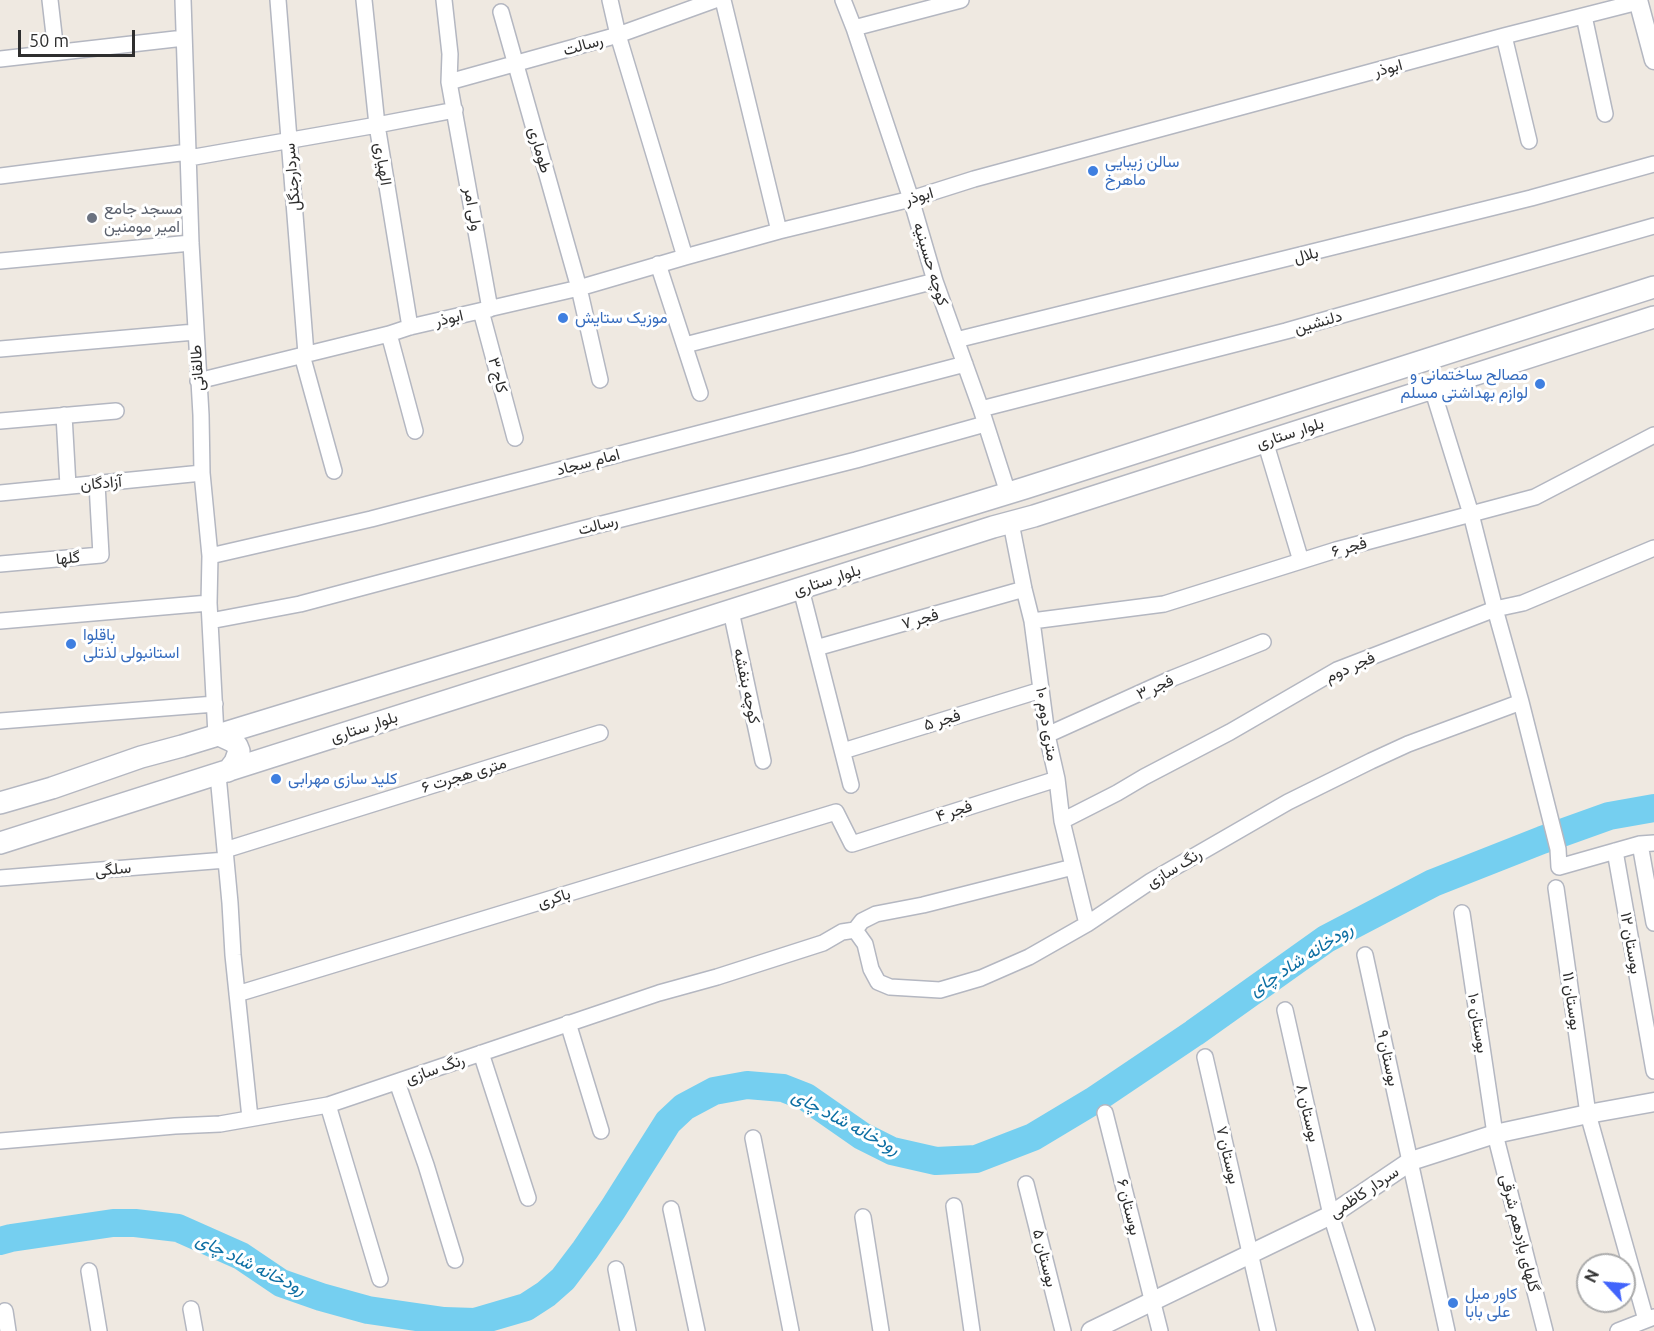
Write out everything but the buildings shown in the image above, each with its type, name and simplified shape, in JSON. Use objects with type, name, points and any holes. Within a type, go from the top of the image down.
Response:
[{"type":"main road","name":"بلوار ستاری","points":[[0,802],[1017,490],[1654,286]]},
{"type":"main road","name":"بلوار ستاری","points":[[0,843],[1654,317]]},
{"type":"main road","points":[[1017,490],[1034,491],[1038,497],[1039,503],[1034,516]]},
{"type":"main road","points":[[984,500],[978,511],[983,522],[1002,525]]},
{"type":"main road","points":[[212,737],[234,742],[239,751],[235,762],[220,774],[198,770],[191,761],[194,750],[212,737]]},
{"type":"street","points":[[50,0],[56,52]]},
{"type":"street","name":"طالقانی","points":[[183,0],[195,332],[202,473],[210,556],[209,603],[215,704],[212,737]]},
{"type":"street","name":"سردارجنگل","points":[[278,0],[304,355],[334,471]]},
{"type":"street","name":"الهیاری","points":[[364,0],[377,125],[410,327]]},
{"type":"street","name":"ولی امر","points":[[444,0],[450,54],[450,82],[485,310]]},
{"type":"street","points":[[610,0],[618,35],[685,257]]},
{"type":"street","name":"رسالت","points":[[450,82],[618,35],[715,0]]},
{"type":"street","points":[[723,0],[779,231]]},
{"type":"street","name":"کوچه حسینیه","points":[[843,0],[911,199],[935,281],[986,424],[1017,490]]},
{"type":"street","points":[[854,28],[961,0]]},
{"type":"street","points":[[1638,1],[1648,20],[1654,60]]},
{"type":"street","name":"ابوذر","points":[[198,381],[410,327],[579,288],[779,231],[911,199],[974,179],[1638,1]]},
{"type":"street","name":"طوماری","points":[[501,12],[579,288],[600,380]]},
{"type":"street","points":[[1584,16],[1605,114]]},
{"type":"street","points":[[1504,36],[1528,141]]},
{"type":"street","points":[[0,59],[184,38]]},
{"type":"street","points":[[0,176],[289,141],[455,110]]},
{"type":"street","name":"بلال","points":[[956,340],[1474,213],[1654,164]]},
{"type":"street","name":"دلنشین","points":[[981,409],[1286,331],[1654,226]]},
{"type":"street","points":[[0,261],[191,243]]},
{"type":"street","points":[[658,264],[700,393]]},
{"type":"street","points":[[684,345],[935,281]]},
{"type":"street","name":"کاج ۳","points":[[485,310],[515,438]]},
{"type":"street","points":[[0,349],[195,332]]},
{"type":"street","points":[[389,334],[415,430]]},
{"type":"street","name":"امام سجاد","points":[[210,556],[371,519],[965,364]]},
{"type":"street","points":[[1432,388],[1471,514],[1521,702],[1558,849],[1559,867],[1647,844],[1654,923]]},
{"type":"street","points":[[0,421],[116,411]]},
{"type":"street","points":[[64,416],[68,486]]},
{"type":"street","name":"رسالت","points":[[210,621],[300,604],[578,530],[856,460],[986,424]]},
{"type":"street","name":"فجر ۶","points":[[1032,621],[1164,604],[1336,550],[1534,496],[1654,435]]},
{"type":"street","points":[[1265,441],[1301,561]]},
{"type":"street","name":"آزادگان","points":[[0,493],[202,473]]},
{"type":"street","name":"گلها","points":[[0,564],[101,555],[97,484]]},
{"type":"street","name":"۱۰ متری دوم","points":[[1002,525],[1024,589],[1032,621],[1047,735],[1057,779],[1062,821],[1087,924]]},
{"type":"street","name":"فجر دوم","points":[[1062,821],[1230,732],[1337,670],[1495,609],[1523,603],[1654,548]]},
{"type":"street","points":[[801,589],[851,785]]},
{"type":"street","name":"فجر ۷","points":[[816,648],[1024,589]]},
{"type":"street","points":[[0,621],[209,603]]},
{"type":"street","name":"کوچه بنفشه","points":[[731,611],[763,762]]},
{"type":"street","name":"فجر ۳","points":[[1047,735],[1173,678],[1263,642]]},
{"type":"street","name":"فجر ۵","points":[[843,751],[1041,690]]},
{"type":"street","name":"رنگ سازی","points":[[855,930],[865,944],[871,969],[878,982],[890,987],[940,990],[981,978],[1029,957],[1087,924],[1151,881],[1288,802],[1408,744],[1521,702]]},
{"type":"street","points":[[0,721],[215,704]]},
{"type":"street","name":"۶ متری هجرت","points":[[226,855],[600,733]]},
{"type":"street","points":[[220,774],[233,955],[250,1118]]},
{"type":"street","name":"فجر ۴","points":[[852,844],[1057,779]]},
{"type":"street","name":"باکری","points":[[237,994],[836,812],[852,844]]},
{"type":"street","name":"بوستان ۱۲","points":[[1615,851],[1654,1071]]},
{"type":"street","name":"سلگی","points":[[0,878],[226,855]]},
{"type":"street","name":"رنگ سازی","points":[[0,1141],[220,1124],[328,1106],[659,993],[823,943],[842,932],[855,930],[862,921],[876,914],[922,905],[1073,867]]},
{"type":"street","name":"بوستان ۱۱","points":[[1556,888],[1588,1114],[1650,1319]]},
{"type":"street","name":"بوستان ۱۰","points":[[1462,913],[1495,1134]]},
{"type":"street","name":"بوستان ۹","points":[[1365,955],[1446,1331]]},
{"type":"street","name":"بوستان ۸","points":[[1285,1010],[1331,1215],[1367,1331]]},
{"type":"street","points":[[568,1023],[601,1131]]},
{"type":"street","points":[[481,1053],[528,1198]]},
{"type":"street","name":"بوستان ۷","points":[[1205,1057],[1268,1331]]},
{"type":"street","points":[[397,1082],[426,1165],[455,1260]]},
{"type":"street","name":"سردار کاظمی","points":[[1091,1331],[1331,1215],[1411,1161],[1495,1134],[1654,1102]]},
{"type":"street","points":[[328,1106],[380,1279]]},
{"type":"street","name":"بوستان ۶","points":[[1105,1113],[1160,1331]]},
{"type":"street","name":"گلهای یازدهم شرقی","points":[[1495,1134],[1545,1331]]},
{"type":"street","points":[[753,1138],[790,1331]]},
{"type":"street","name":"بوستان ۵","points":[[1026,1184],[1063,1331]]},
{"type":"street","points":[[954,1206],[972,1331]]},
{"type":"street","points":[[671,1209],[697,1331]]},
{"type":"street","points":[[863,1217],[881,1331]]},
{"type":"street","points":[[616,1269],[628,1331]]},
{"type":"street","points":[[89,1271],[99,1331]]},
{"type":"street","points":[[190,1309],[195,1331]]},
{"type":"street","points":[[5,1311],[8,1331]]},
{"type":"street","points":[[1618,1331],[1650,1319]]},
{"type":"waterway","name":"رودخانه شاد چای","points":[[0,1241],[113,1223],[178,1228],[241,1256],[281,1283],[321,1297],[368,1310],[444,1321],[475,1322],[526,1307],[563,1279],[613,1209],[668,1122],[684,1107],[714,1091],[747,1085],[783,1088],[806,1097],[862,1136],[892,1151],[936,1161],[976,1159],[1033,1137],[1093,1101],[1194,1033],[1326,939],[1433,883],[1609,816],[1654,808]]},
{"type":"place","name":"سالن زیبایی ماهرخ","points":[[1093,171]]},
{"type":"place","name":"مسجد جامع امیر مومنین","points":[[92,218]]},
{"type":"place","name":"موزیک ستایش","points":[[563,318]]},
{"type":"place","name":"مصالح ساختمانی و لوازم بهداشتی مسلم","points":[[1540,384]]},
{"type":"place","name":"باقلوا استانبولی لذتلی","points":[[71,644]]},
{"type":"place","name":"کلید سازی مهرابی","points":[[276,779]]},
{"type":"place","name":"کاور مبل علی بابا","points":[[1453,1303]]}]
